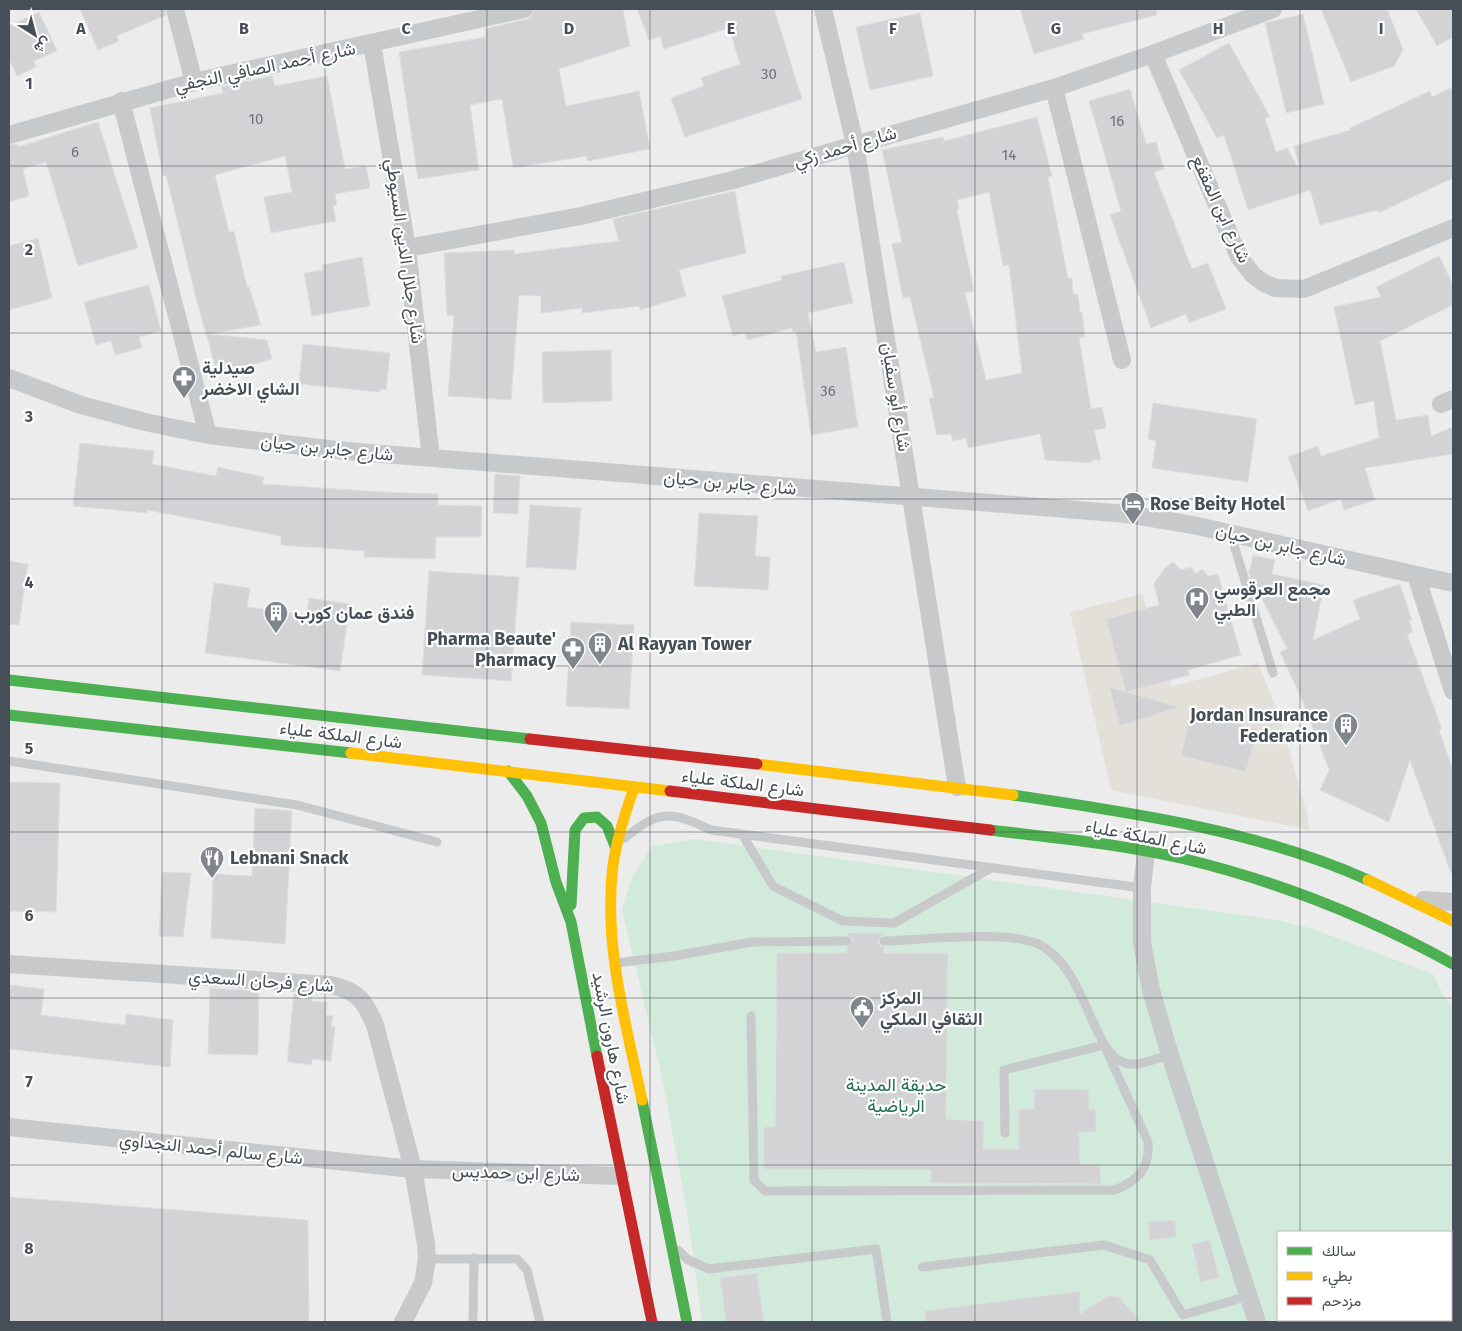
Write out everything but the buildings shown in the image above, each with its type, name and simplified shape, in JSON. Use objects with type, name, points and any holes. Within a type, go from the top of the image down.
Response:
[{"type":"main road","name":"شارع الملكة علياء","points":[[9,680],[957,787],[1115,810],[1291,849],[1326,861],[1413,900],[1453,921]]},
{"type":"main road","name":"شارع الملكة علياء","points":[[9,715],[508,771],[634,788],[1040,836],[1146,852],[1185,859],[1298,891],[1398,933],[1453,964]]},
{"type":"main road","name":"شارع هارون الرشيد","points":[[508,771],[527,796],[541,823],[556,882],[571,922],[620,1176],[652,1322]]},
{"type":"main road","name":"شارع هارون الرشيد","points":[[634,788],[616,846],[610,879],[611,938],[687,1322]]},
{"type":"main road","points":[[571,922],[575,830],[584,818],[597,818],[607,826],[616,846]]},
{"type":"street","points":[[175,9],[194,82]]},
{"type":"street","name":"شارع أحمد الصافي النجفي","points":[[9,135],[121,101],[194,82],[524,9]]},
{"type":"street","name":"شارع أبو سفيان","points":[[823,9],[855,144],[957,787]]},
{"type":"street","name":"شارع أحمد زكي","points":[[407,248],[620,208],[733,180],[1054,88],[1153,54],[1273,9]]},
{"type":"street","name":"شارع جلال الدين السيوطي","points":[[372,44],[407,248],[431,458]]},
{"type":"street","name":"شارع ابن المقفع","points":[[1153,54],[1239,257],[1253,275],[1264,284],[1275,288],[1304,289],[1453,228]]},
{"type":"street","points":[[1054,88],[1122,360]]},
{"type":"street","points":[[121,101],[208,435]]},
{"type":"street","name":"شارع جابر بن حيان","points":[[9,378],[81,405],[145,422],[208,435],[346,451],[1127,514],[1170,520],[1453,584]]},
{"type":"street","points":[[1416,575],[1453,691]]},
{"type":"street","points":[[1146,852],[1142,888],[1142,943],[1151,990],[1170,1055],[1257,1322]]},
{"type":"street","points":[[1413,900],[1453,902]]},
{"type":"street","name":"شارع فرحان السعدي","points":[[9,964],[316,984],[348,988],[359,997],[368,1009],[375,1025],[413,1169],[426,1244],[427,1259],[423,1283],[403,1322]]},
{"type":"street","name":"شارع سالم أحمد النجداوي","points":[[9,1127],[413,1169]]},
{"type":"street","name":"شارع ابن حمديس","points":[[413,1169],[620,1176]]},
{"type":"lane","points":[[1231,535],[1273,673]]},
{"type":"lane","points":[[9,761],[297,806],[437,842]]},
{"type":"lane","points":[[616,846],[640,826],[662,816],[682,816],[710,830],[1142,888]]},
{"type":"lane","points":[[742,834],[773,886],[843,922],[894,923],[991,868]]},
{"type":"lane","points":[[751,1016],[754,1180],[765,1191],[776,1193],[1115,1190],[1128,1185],[1142,1172],[1149,1158],[1148,1142],[1081,991],[1067,968],[1052,952],[1038,944],[1015,937],[884,941]]},
{"type":"lane","points":[[615,963],[674,956],[752,942],[847,941]]},
{"type":"lane","points":[[1104,1045],[1114,1058],[1125,1063],[1135,1064],[1170,1055]]},
{"type":"lane","points":[[1005,1133],[1004,1070],[1104,1045]]},
{"type":"lane","points":[[672,1242],[688,1260],[709,1269],[876,1249],[887,1322]]},
{"type":"lane","points":[[922,1267],[1104,1245],[1150,1260],[1183,1315],[1248,1296]]},
{"type":"lane","points":[[473,1322],[474,1258]]},
{"type":"lane","points":[[427,1259],[517,1259],[528,1270],[540,1322]]},
{"type":"shaded area","points":[[1142,594],[1171,687],[1258,663],[1278,712],[1308,817],[1309,830],[1111,790],[1070,612]]},
{"type":"green space","name":"حديقة المدينة الرياضية","points":[[696,839],[1278,920],[1313,929],[1433,974],[1444,997],[1453,1004],[1453,1322],[702,1322],[687,1211],[662,1078],[622,910],[632,877],[652,846]]},
{"type":"traffic: fast","points":[[9,680],[530,739]]},
{"type":"traffic: fast","points":[[9,715],[351,753]]},
{"type":"traffic: fast","points":[[508,771],[527,796],[541,823],[556,882],[571,922],[597,1056]]},
{"type":"traffic: fast","points":[[1013,795],[1149,817],[1238,836],[1282,848],[1368,880]]},
{"type":"traffic: fast","points":[[571,905],[575,830],[584,818],[597,817],[607,826],[615,846]]},
{"type":"traffic: fast","points":[[990,830],[1137,849],[1220,868],[1323,902],[1389,931],[1453,964]]},
{"type":"traffic: fast","points":[[642,1100],[687,1322]]},
{"type":"traffic: slow","points":[[351,753],[670,791]]},
{"type":"traffic: slow","points":[[757,764],[1013,795]]},
{"type":"traffic: slow","points":[[634,788],[622,826],[613,865],[611,924],[623,1013],[642,1100]]},
{"type":"traffic: slow","points":[[1368,880],[1453,921]]},
{"type":"traffic: jam","points":[[530,739],[757,764]]},
{"type":"traffic: jam","points":[[670,791],[990,830]]},
{"type":"traffic: jam","points":[[597,1056],[652,1322]]},
{"type":"place","name":"صيدلية الشاي الاخضر","points":[[184,399]]},
{"type":"place","name":"Rose Beity Hotel","points":[[1133,525]]},
{"type":"place","name":"مجمع العرقوسي الطبي","points":[[1197,620]]},
{"type":"place","name":"فندق عمان كورب","points":[[276,634]]},
{"type":"place","name":"Al Rayyan Tower","points":[[600,665]]},
{"type":"place","name":"Pharma Beaute' Pharmacy","points":[[573,670]]},
{"type":"place","name":"Jordan Insurance Federation","points":[[1346,746]]},
{"type":"place","name":"Lebnani Snack","points":[[212,879]]},
{"type":"place","name":"المركز الثقافي الملكي","points":[[862,1029]]}]
